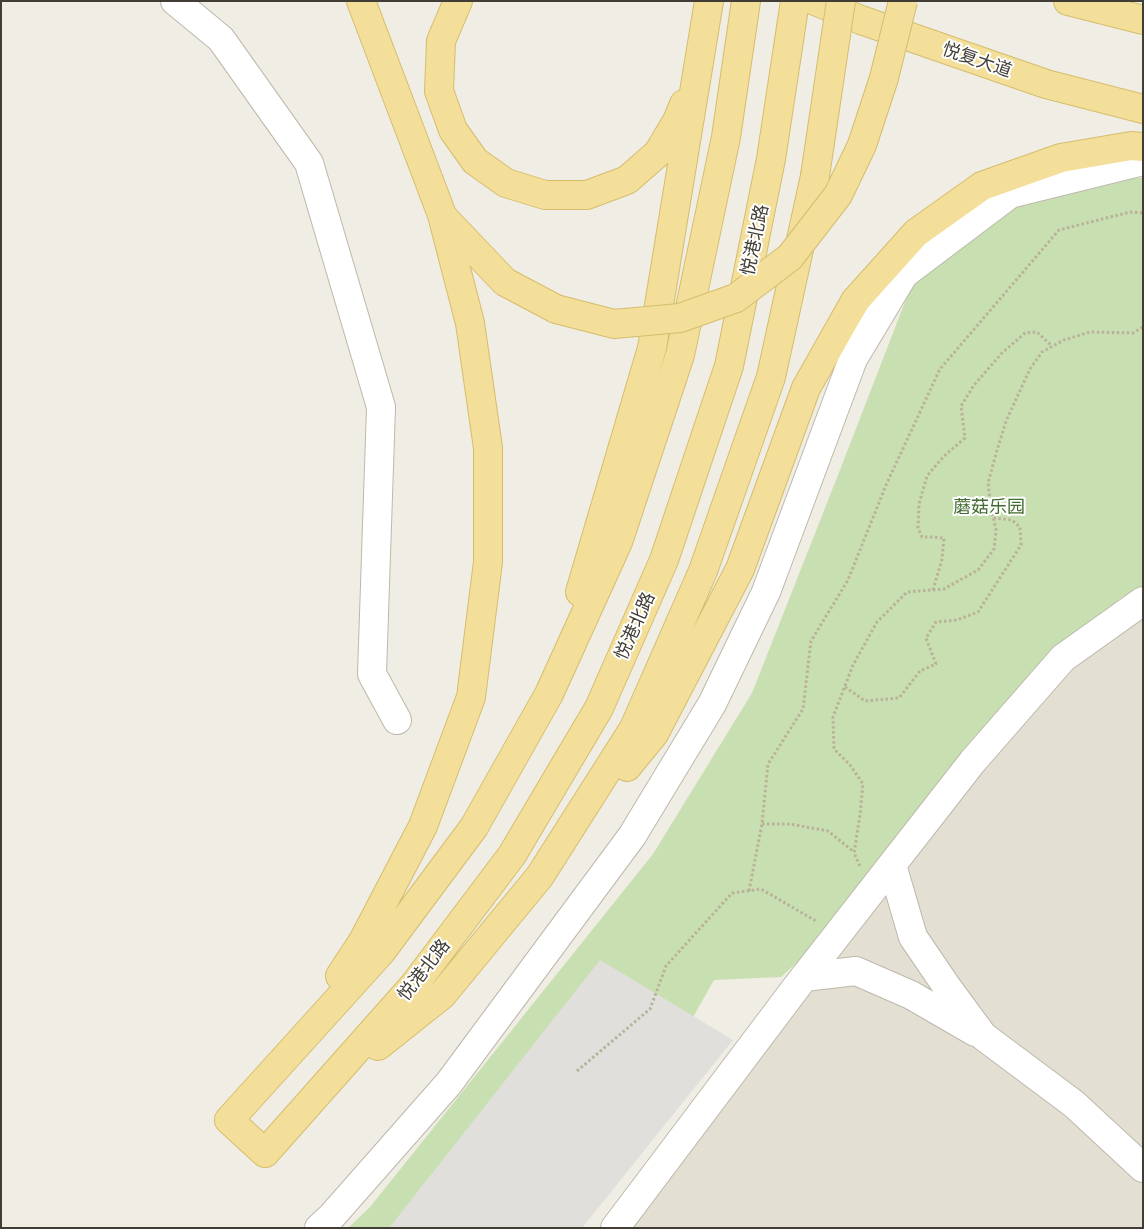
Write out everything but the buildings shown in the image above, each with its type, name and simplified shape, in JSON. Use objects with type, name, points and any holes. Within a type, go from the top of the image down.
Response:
[{"type":"main road","points":[[283,1060],[363,941],[423,826],[471,697],[488,562],[488,448],[470,323],[442,215],[361,1]]},
{"type":"main road","points":[[458,1],[441,41],[439,91],[453,130],[475,161],[506,182],[545,195],[587,195],[627,180],[658,154],[683,123]]},
{"type":"main road","points":[[549,694],[652,348],[683,123],[698,65],[709,1]]},
{"type":"main road","points":[[283,1060],[381,952],[474,827],[549,694],[618,542],[680,355],[726,137],[746,1]]},
{"type":"main road","name":"悦港北路","points":[[283,1060],[229,1120],[265,1153],[414,985],[512,856],[598,708],[664,560],[729,366],[771,159],[795,1]]},
{"type":"main road","name":"悦复大道","points":[[815,1],[861,20],[1046,84],[1143,109]]},
{"type":"main road","points":[[540,876],[634,728],[704,571],[771,377],[815,176],[841,1]]},
{"type":"main road","points":[[442,215],[505,282],[556,309],[614,324],[680,318],[736,298],[790,257],[838,195],[862,145],[884,78],[903,1]]},
{"type":"main road","points":[[1068,1],[1143,20]]},
{"type":"main road","points":[[318,1093],[442,995],[654,734],[740,569],[806,388],[855,301],[916,233],[982,186],[1061,158],[1131,146],[1143,147]]},
{"type":"street","points":[[175,1],[221,39],[309,163],[381,407],[372,674],[397,720]]},
{"type":"street","points":[[318,1228],[332,1216],[449,1083],[632,836],[712,704],[754,618],[766,592],[853,359],[904,274],[1010,194],[1143,161]]},
{"type":"street","points":[[615,1228],[804,977],[973,761],[1063,658],[1143,601]]},
{"type":"street","points":[[892,865],[913,937],[983,1036]]},
{"type":"street","points":[[804,977],[856,971],[911,995],[983,1036],[1074,1104],[1143,1168]]},
{"type":"path","points":[[749,891],[762,824],[768,764],[803,709],[811,641],[848,580],[886,485],[940,369],[1059,230],[1130,212],[1143,213]]},
{"type":"path","points":[[854,853],[863,784],[850,765],[834,749],[834,717],[853,665],[878,622],[907,592],[944,589],[978,570],[994,549],[996,530],[988,483],[1006,421],[1030,369],[1042,352],[1064,340],[1090,332],[1133,333],[1143,327]]},
{"type":"path","points":[[933,590],[942,559],[944,538],[922,537],[918,528],[919,504],[927,476],[944,456],[965,438],[961,406],[974,385],[1002,354],[1025,333],[1036,332],[1052,346]]},
{"type":"path","points":[[845,687],[865,701],[899,698],[920,671],[936,664],[926,638],[936,622],[957,620],[978,612],[1021,545],[1020,527],[1012,520],[993,518]]},
{"type":"path","points":[[762,824],[790,824],[828,831],[854,853],[862,870],[875,887]]},
{"type":"path","points":[[577,1071],[650,1009],[666,966],[732,893],[761,889],[838,934]]},
{"type":"shaded area","points":[[1143,618],[1143,1228],[632,1228],[832,960],[1049,679]]},
{"type":"shaded area","points":[[600,960],[733,1040],[582,1228],[389,1228]]},
{"type":"green space","name":"蘑菇乐园","points":[[1130,177],[1143,178],[1143,588],[1121,598],[1045,658],[818,943],[781,977],[714,980],[574,1228],[348,1228],[370,1207],[653,854],[752,693],[910,289],[983,217],[1060,186]]}]
